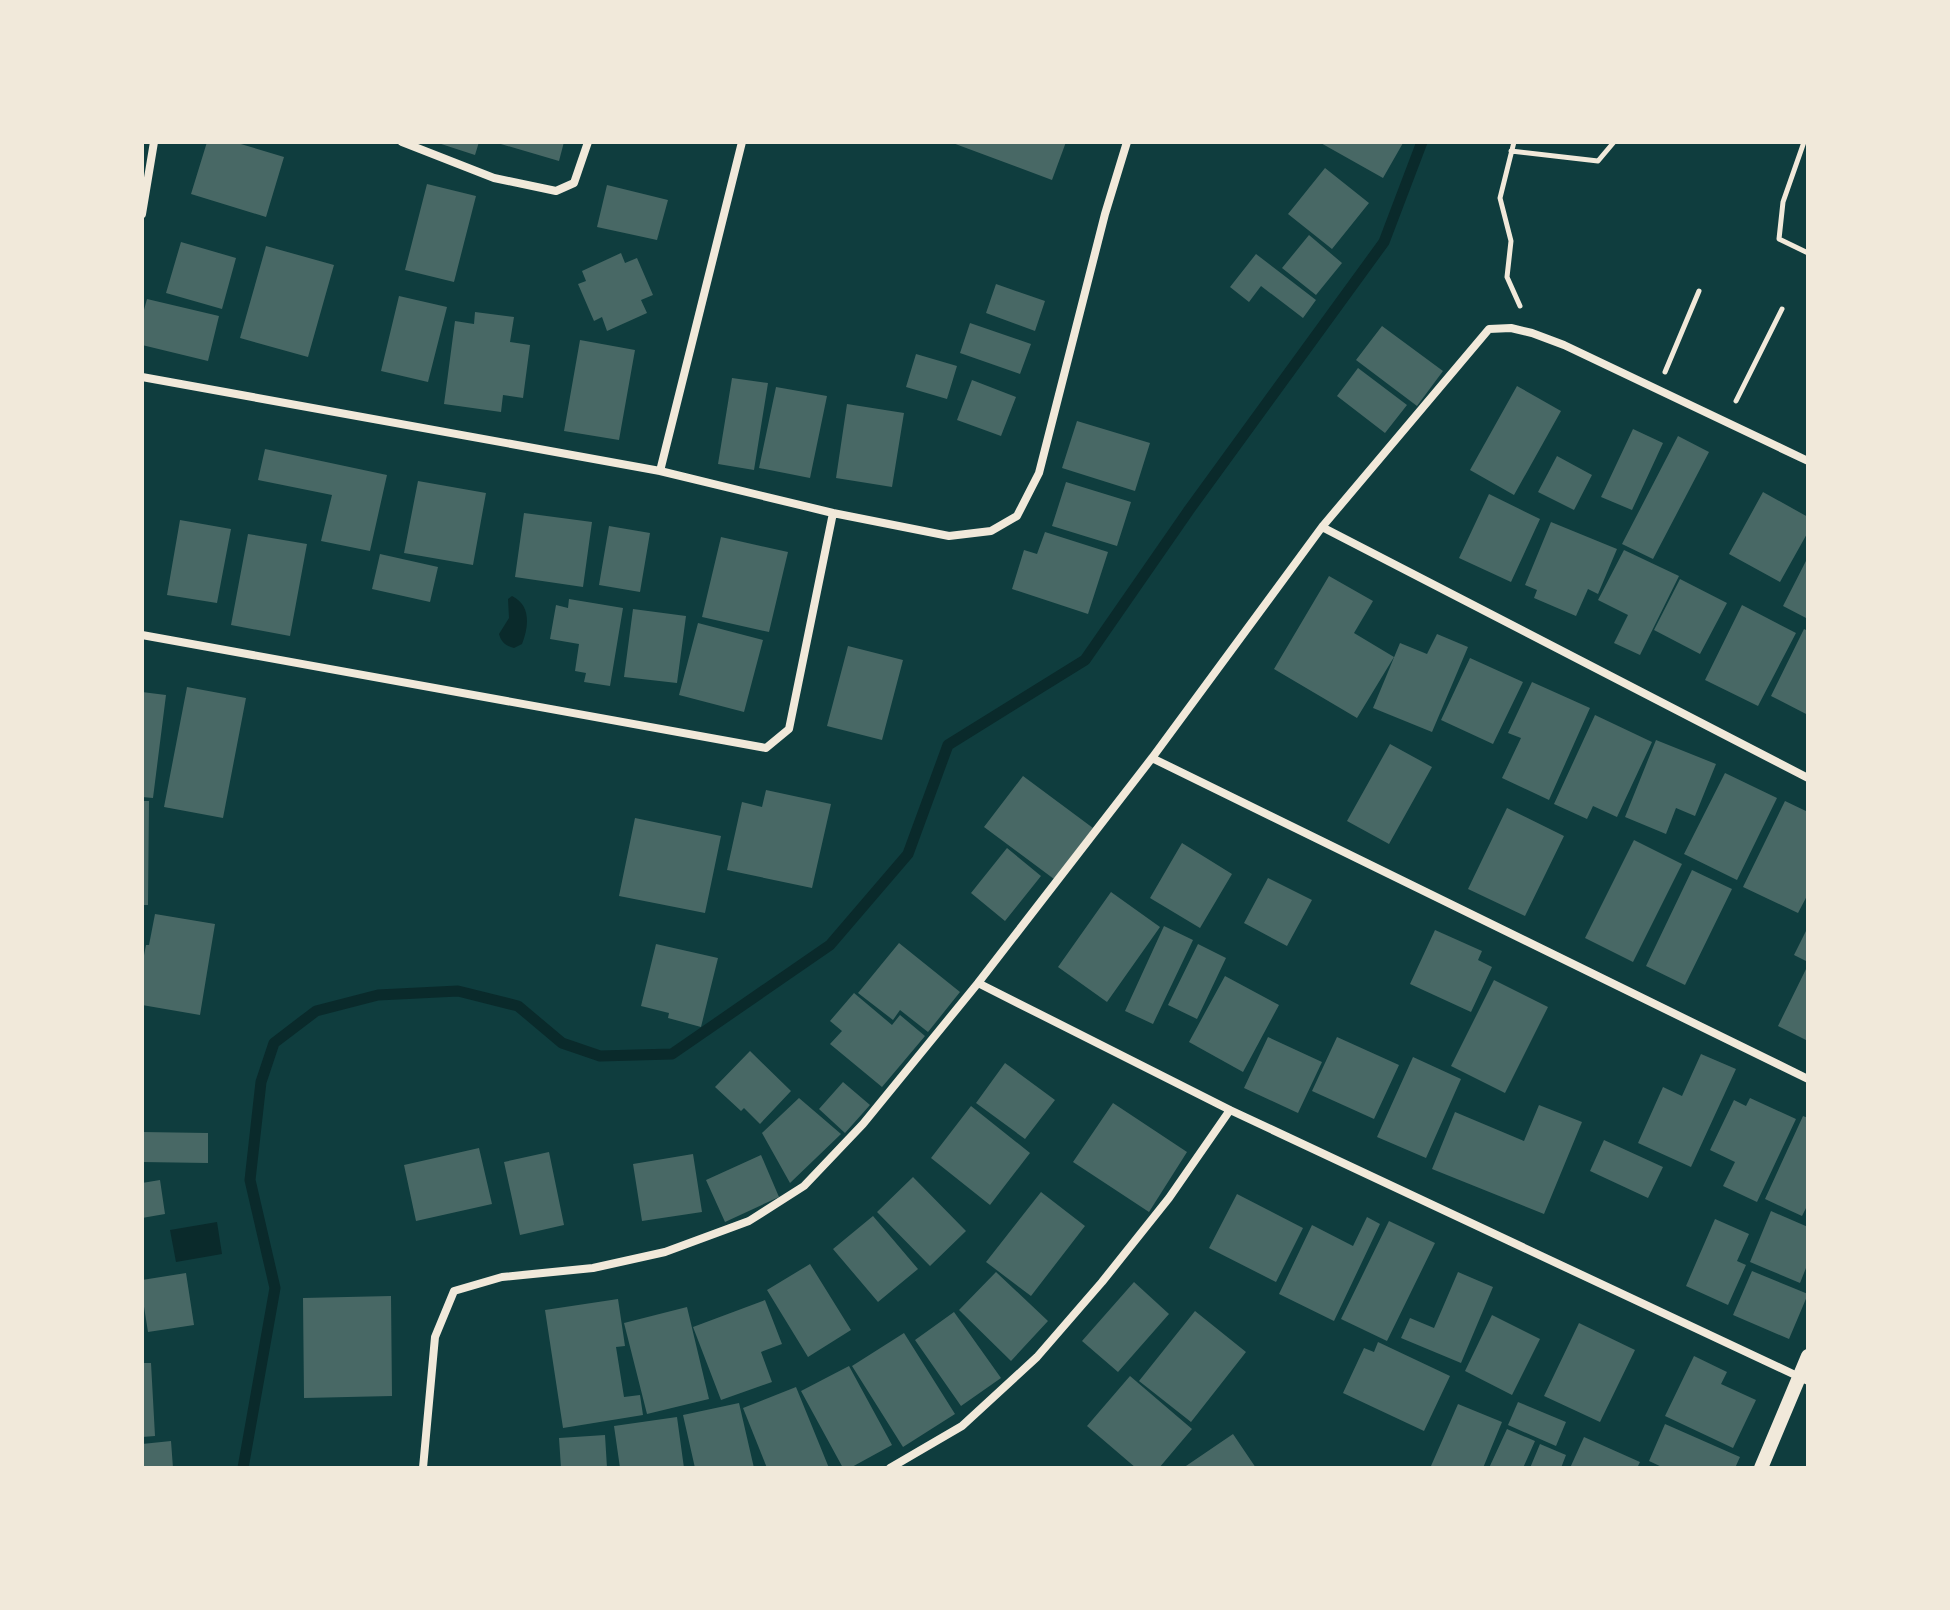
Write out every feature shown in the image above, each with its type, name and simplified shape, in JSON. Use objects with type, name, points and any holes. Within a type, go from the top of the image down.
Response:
[{"type":"street","points":[[142,214],[154,142]]},
{"type":"street","points":[[402,142],[494,178],[556,191],[574,183],[588,142]]},
{"type":"street","points":[[660,471],[742,142]]},
{"type":"street","points":[[142,377],[660,471],[833,513],[949,536],[991,531],[1017,516],[1039,473],[1105,214],[1127,142]]},
{"type":"street","points":[[423,1468],[435,1337],[454,1291],[502,1277],[593,1268],[665,1252],[749,1221],[804,1186],[863,1124],[978,983],[1152,758],[1322,527],[1489,329],[1511,328],[1564,345],[1808,461]]},
{"type":"street","points":[[142,635],[766,748],[789,729],[833,513]]},
{"type":"street","points":[[1322,527],[1808,778]]},
{"type":"street","points":[[1152,758],[1808,1079]]},
{"type":"street","points":[[978,983],[1230,1110],[1804,1378]]},
{"type":"street","points":[[890,1468],[962,1426],[1037,1357],[1169,1198],[1230,1110]]},
{"type":"street","points":[[1761,1468],[1804,1378],[1808,1356]]},
{"type":"path","points":[[1514,142],[1500,198],[1511,241],[1507,277],[1532,333]]},
{"type":"path","points":[[1511,151],[1598,161],[1614,142]]},
{"type":"path","points":[[1804,142],[1783,202],[1779,239],[1808,253]]},
{"type":"path","points":[[1658,389],[1699,291]]},
{"type":"path","points":[[1725,422],[1782,309]]},
{"type":"water","points":[[512,596],[523,605],[527,617],[522,644],[514,648],[504,643],[499,634],[509,618],[508,599]]},
{"type":"water","points":[[217,1222],[222,1254],[176,1262],[170,1230]]},
{"type":"building","points":[[207,142],[234,142],[284,157],[266,217],[191,194]]},
{"type":"building","points":[[435,142],[479,142],[475,155]]},
{"type":"building","points":[[494,142],[564,142],[559,161]]},
{"type":"building","points":[[950,142],[1066,142],[1052,180]]},
{"type":"building","points":[[1319,142],[1401,142],[1403,143],[1383,178]]},
{"type":"building","points":[[1325,168],[1369,203],[1332,249],[1288,214]]},
{"type":"building","points":[[427,184],[476,196],[454,282],[405,270]]},
{"type":"building","points":[[607,185],[668,200],[657,240],[597,227]]},
{"type":"building","points":[[1309,235],[1342,263],[1316,295],[1282,268]]},
{"type":"building","points":[[181,242],[236,258],[222,309],[166,293]]},
{"type":"building","points":[[266,246],[334,265],[308,357],[240,338]]},
{"type":"building","points":[[621,253],[625,263],[637,258],[653,295],[641,300],[647,313],[607,331],[602,317],[594,321],[578,284],[586,281],[582,271]]},
{"type":"building","points":[[1256,254],[1316,300],[1303,318],[1261,286],[1249,302],[1230,287]]},
{"type":"building","points":[[996,284],[1045,301],[1035,331],[986,313]]},
{"type":"building","points":[[399,296],[447,307],[428,382],[381,371]]},
{"type":"building","points":[[147,299],[219,316],[208,361],[142,345],[142,317]]},
{"type":"building","points":[[475,312],[514,317],[510,342],[530,345],[523,398],[503,395],[501,412],[444,404],[455,321],[474,324]]},
{"type":"building","points":[[970,323],[1031,344],[1020,374],[960,353]]},
{"type":"building","points":[[1382,326],[1443,371],[1417,406],[1356,360]]},
{"type":"building","points":[[580,340],[635,350],[619,440],[564,431]]},
{"type":"building","points":[[916,354],[957,366],[947,399],[906,387]]},
{"type":"building","points":[[1358,368],[1407,405],[1385,433],[1337,396]]},
{"type":"building","points":[[732,378],[768,383],[754,470],[718,464]]},
{"type":"building","points":[[972,380],[1016,397],[1001,436],[957,420]]},
{"type":"building","points":[[1517,386],[1561,411],[1514,495],[1470,470]]},
{"type":"building","points":[[776,387],[827,396],[810,478],[759,468]]},
{"type":"building","points":[[847,404],[904,413],[892,487],[836,478]]},
{"type":"building","points":[[1077,421],[1150,443],[1135,491],[1062,468]]},
{"type":"building","points":[[1633,429],[1663,443],[1632,510],[1601,497]]},
{"type":"building","points":[[1678,436],[1709,452],[1653,559],[1622,544]]},
{"type":"building","points":[[265,449],[387,475],[370,551],[321,541],[332,495],[258,480]]},
{"type":"building","points":[[1557,456],[1592,475],[1574,510],[1538,492]]},
{"type":"building","points":[[418,481],[486,493],[473,565],[404,553]]},
{"type":"building","points":[[1066,482],[1131,502],[1117,546],[1052,526]]},
{"type":"building","points":[[1763,492],[1808,517],[1808,532],[1780,582],[1729,554]]},
{"type":"building","points":[[1489,494],[1540,519],[1511,582],[1459,558]]},
{"type":"building","points":[[524,513],[592,522],[583,587],[515,577]]},
{"type":"building","points":[[180,520],[231,529],[217,603],[167,595]]},
{"type":"building","points":[[1551,522],[1617,549],[1598,594],[1588,589],[1576,616],[1534,598],[1537,590],[1525,585]]},
{"type":"building","points":[[609,526],[650,533],[640,592],[599,585]]},
{"type":"building","points":[[1045,532],[1108,552],[1088,614],[1012,589],[1024,550],[1037,554]]},
{"type":"building","points":[[248,534],[307,544],[290,636],[231,625]]},
{"type":"building","points":[[721,537],[788,552],[769,632],[702,617]]},
{"type":"building","points":[[1624,550],[1679,576],[1640,655],[1614,643],[1628,615],[1598,600]]},
{"type":"building","points":[[380,554],[438,567],[430,602],[372,589]]},
{"type":"building","points":[[1808,557],[1808,619],[1783,606]]},
{"type":"building","points":[[1329,576],[1373,601],[1354,633],[1394,657],[1357,718],[1274,669]]},
{"type":"building","points":[[1680,579],[1727,603],[1700,654],[1654,630]]},
{"type":"building","points":[[569,599],[623,608],[610,686],[584,682],[586,673],[575,671],[579,644],[550,639],[556,605],[568,608]]},
{"type":"building","points":[[1742,605],[1796,633],[1758,706],[1705,680]]},
{"type":"building","points":[[633,609],[686,616],[677,683],[624,677]]},
{"type":"building","points":[[698,623],[763,640],[744,712],[679,695]]},
{"type":"building","points":[[1804,629],[1808,631],[1808,715],[1771,696]]},
{"type":"building","points":[[1437,634],[1468,647],[1432,732],[1373,708],[1400,643],[1427,654]]},
{"type":"building","points":[[848,646],[903,660],[882,740],[827,726]]},
{"type":"building","points":[[1470,658],[1523,682],[1493,744],[1441,720]]},
{"type":"building","points":[[1532,682],[1590,708],[1549,800],[1502,778],[1521,738],[1508,733]]},
{"type":"building","points":[[187,687],[246,698],[223,818],[164,807]]},
{"type":"building","points":[[142,692],[166,695],[153,798],[142,797]]},
{"type":"building","points":[[1595,715],[1652,742],[1617,817],[1593,806],[1587,819],[1554,804]]},
{"type":"building","points":[[1656,740],[1716,764],[1695,816],[1676,808],[1666,834],[1625,817]]},
{"type":"building","points":[[1390,744],[1432,767],[1389,844],[1347,821]]},
{"type":"building","points":[[1725,773],[1777,798],[1737,880],[1684,854]]},
{"type":"building","points":[[1023,776],[1093,828],[1054,879],[984,827]]},
{"type":"building","points":[[766,790],[831,804],[812,888],[727,870],[742,802],[762,807]]},
{"type":"building","points":[[142,801],[149,801],[148,905],[142,905]]},
{"type":"building","points":[[1785,801],[1808,812],[1808,894],[1798,913],[1743,887]]},
{"type":"building","points":[[1507,808],[1564,836],[1525,916],[1468,889]]},
{"type":"building","points":[[635,818],[721,836],[705,913],[619,896]]},
{"type":"building","points":[[1634,840],[1682,864],[1633,962],[1585,938]]},
{"type":"building","points":[[1182,843],[1232,874],[1200,928],[1150,898]]},
{"type":"building","points":[[1007,848],[1041,876],[1005,921],[971,893]]},
{"type":"building","points":[[1692,870],[1732,889],[1685,985],[1646,966]]},
{"type":"building","points":[[1268,878],[1312,900],[1287,946],[1244,923]]},
{"type":"building","points":[[1111,892],[1160,927],[1107,1002],[1058,967]]},
{"type":"building","points":[[155,914],[215,924],[200,1015],[142,1005],[142,966]]},
{"type":"building","points":[[1164,926],[1193,940],[1153,1024],[1125,1011]]},
{"type":"building","points":[[1808,927],[1808,962],[1794,955]]},
{"type":"building","points":[[1435,930],[1482,951],[1478,960],[1492,967],[1471,1012],[1410,984]]},
{"type":"building","points":[[899,943],[960,992],[928,1032],[900,1010],[893,1020],[858,993]]},
{"type":"building","points":[[656,944],[718,958],[701,1027],[668,1018],[669,1013],[641,1006]]},
{"type":"building","points":[[1198,944],[1226,958],[1197,1019],[1168,1005]]},
{"type":"building","points":[[1808,965],[1808,1041],[1778,1026]]},
{"type":"building","points":[[1225,976],[1279,1005],[1243,1072],[1189,1042]]},
{"type":"building","points":[[1494,980],[1548,1007],[1505,1093],[1451,1066]]},
{"type":"building","points":[[854,993],[892,1025],[900,1015],[925,1036],[882,1087],[830,1044],[842,1031],[830,1021]]},
{"type":"building","points":[[1268,1037],[1322,1062],[1298,1113],[1244,1088]]},
{"type":"building","points":[[1337,1037],[1399,1065],[1374,1119],[1312,1091]]},
{"type":"building","points":[[750,1051],[791,1091],[760,1124],[715,1087]]},
{"type":"building","points":[[1701,1054],[1736,1069],[1691,1167],[1638,1143],[1663,1087],[1682,1096]]},
{"type":"building","points":[[1413,1057],[1461,1079],[1426,1158],[1377,1137]]},
{"type":"building","points":[[1005,1063],[1055,1100],[1025,1139],[976,1103]]},
{"type":"building","points":[[843,1082],[870,1105],[845,1133],[819,1109]]},
{"type":"building","points":[[799,1098],[841,1134],[790,1183],[762,1133]]},
{"type":"building","points":[[1750,1098],[1796,1119],[1757,1202],[1723,1186],[1735,1162],[1710,1150],[1734,1100],[1746,1106]]},
{"type":"building","points":[[1113,1103],[1187,1152],[1149,1212],[1073,1162]]},
{"type":"building","points":[[1539,1105],[1582,1122],[1544,1214],[1432,1169],[1455,1112],[1524,1141]]},
{"type":"building","points":[[971,1106],[1030,1153],[990,1205],[931,1158]]},
{"type":"building","points":[[1803,1116],[1808,1118],[1808,1204],[1802,1216],[1765,1199]]},
{"type":"building","points":[[142,1132],[208,1133],[208,1163],[142,1162]]},
{"type":"building","points":[[1604,1140],[1663,1167],[1648,1198],[1590,1171]]},
{"type":"building","points":[[479,1148],[492,1204],[416,1221],[404,1165]]},
{"type":"building","points":[[549,1152],[564,1225],[520,1235],[504,1162]]},
{"type":"building","points":[[693,1154],[702,1212],[642,1221],[633,1164]]},
{"type":"building","points":[[761,1155],[779,1197],[725,1222],[706,1180]]},
{"type":"building","points":[[913,1177],[966,1231],[930,1266],[877,1212]]},
{"type":"building","points":[[160,1180],[165,1214],[142,1218],[142,1183]]},
{"type":"building","points":[[1041,1192],[1085,1226],[1031,1296],[986,1262]]},
{"type":"building","points":[[1237,1194],[1303,1228],[1276,1282],[1209,1248]]},
{"type":"building","points":[[1771,1211],[1808,1227],[1808,1263],[1800,1283],[1750,1262]]},
{"type":"building","points":[[873,1216],[918,1269],[878,1302],[833,1249]]},
{"type":"building","points":[[1367,1217],[1380,1224],[1334,1321],[1279,1294],[1312,1225],[1353,1246]]},
{"type":"building","points":[[1715,1219],[1749,1234],[1737,1261],[1746,1265],[1728,1305],[1686,1286]]},
{"type":"building","points":[[1389,1221],[1435,1243],[1387,1341],[1341,1319]]},
{"type":"building","points":[[810,1264],[851,1330],[808,1357],[767,1290]]},
{"type":"building","points":[[1752,1271],[1808,1294],[1789,1339],[1733,1315]]},
{"type":"building","points":[[996,1272],[1048,1321],[1011,1361],[959,1310]]},
{"type":"building","points":[[1458,1272],[1493,1287],[1461,1363],[1401,1338],[1410,1318],[1434,1328]]},
{"type":"building","points":[[186,1273],[194,1325],[148,1332],[142,1280]]},
{"type":"building","points":[[1134,1282],[1169,1314],[1118,1372],[1082,1341]]},
{"type":"building","points":[[391,1296],[392,1396],[304,1398],[303,1298]]},
{"type":"building","points":[[618,1299],[625,1346],[616,1347],[624,1397],[640,1395],[643,1415],[563,1428],[545,1310]]},
{"type":"building","points":[[765,1300],[782,1344],[761,1352],[772,1382],[721,1400],[693,1327]]},
{"type":"building","points":[[687,1307],[709,1399],[647,1414],[624,1323]]},
{"type":"building","points":[[1195,1311],[1246,1352],[1191,1422],[1139,1381]]},
{"type":"building","points":[[954,1312],[1001,1378],[961,1406],[915,1340]]},
{"type":"building","points":[[1492,1315],[1540,1339],[1512,1395],[1465,1371]]},
{"type":"building","points":[[1579,1323],[1635,1350],[1600,1422],[1544,1396]]},
{"type":"building","points":[[904,1333],[955,1414],[903,1447],[852,1366]]},
{"type":"building","points":[[1378,1342],[1450,1376],[1424,1431],[1343,1393],[1364,1348],[1374,1352]]},
{"type":"building","points":[[1694,1356],[1727,1372],[1721,1384],[1756,1400],[1733,1448],[1665,1416]]},
{"type":"building","points":[[142,1363],[151,1363],[155,1436],[142,1437]]},
{"type":"building","points":[[849,1366],[892,1445],[850,1468],[843,1468],[801,1391]]},
{"type":"building","points":[[1130,1376],[1192,1429],[1159,1468],[1136,1468],[1087,1426]]},
{"type":"building","points":[[796,1387],[829,1468],[767,1468],[743,1408]]},
{"type":"building","points":[[1518,1402],[1566,1422],[1556,1446],[1508,1425]]},
{"type":"building","points":[[739,1403],[754,1468],[695,1468],[683,1415]]},
{"type":"building","points":[[1458,1404],[1502,1422],[1483,1468],[1431,1466]]},
{"type":"building","points":[[677,1417],[684,1468],[620,1468],[614,1426]]},
{"type":"building","points":[[1665,1424],[1740,1457],[1735,1468],[1664,1468],[1649,1461]]},
{"type":"building","points":[[1507,1429],[1535,1441],[1523,1468],[1489,1468]]},
{"type":"building","points":[[1233,1434],[1256,1468],[1183,1468]]},
{"type":"building","points":[[605,1435],[607,1468],[561,1468],[559,1438]]},
{"type":"building","points":[[1584,1437],[1640,1462],[1637,1468],[1570,1468]]},
{"type":"building","points":[[171,1441],[173,1468],[142,1468],[142,1444]]},
{"type":"building","points":[[1540,1444],[1566,1455],[1561,1468],[1530,1468]]},
{"type":"waterway","points":[[243,1468],[275,1288],[250,1180],[261,1082],[274,1043],[316,1011],[378,995],[458,991],[518,1006],[562,1043],[600,1056],[672,1054],[830,945],[908,854],[948,745],[1085,660],[1189,510],[1384,242],[1422,142]]}]
